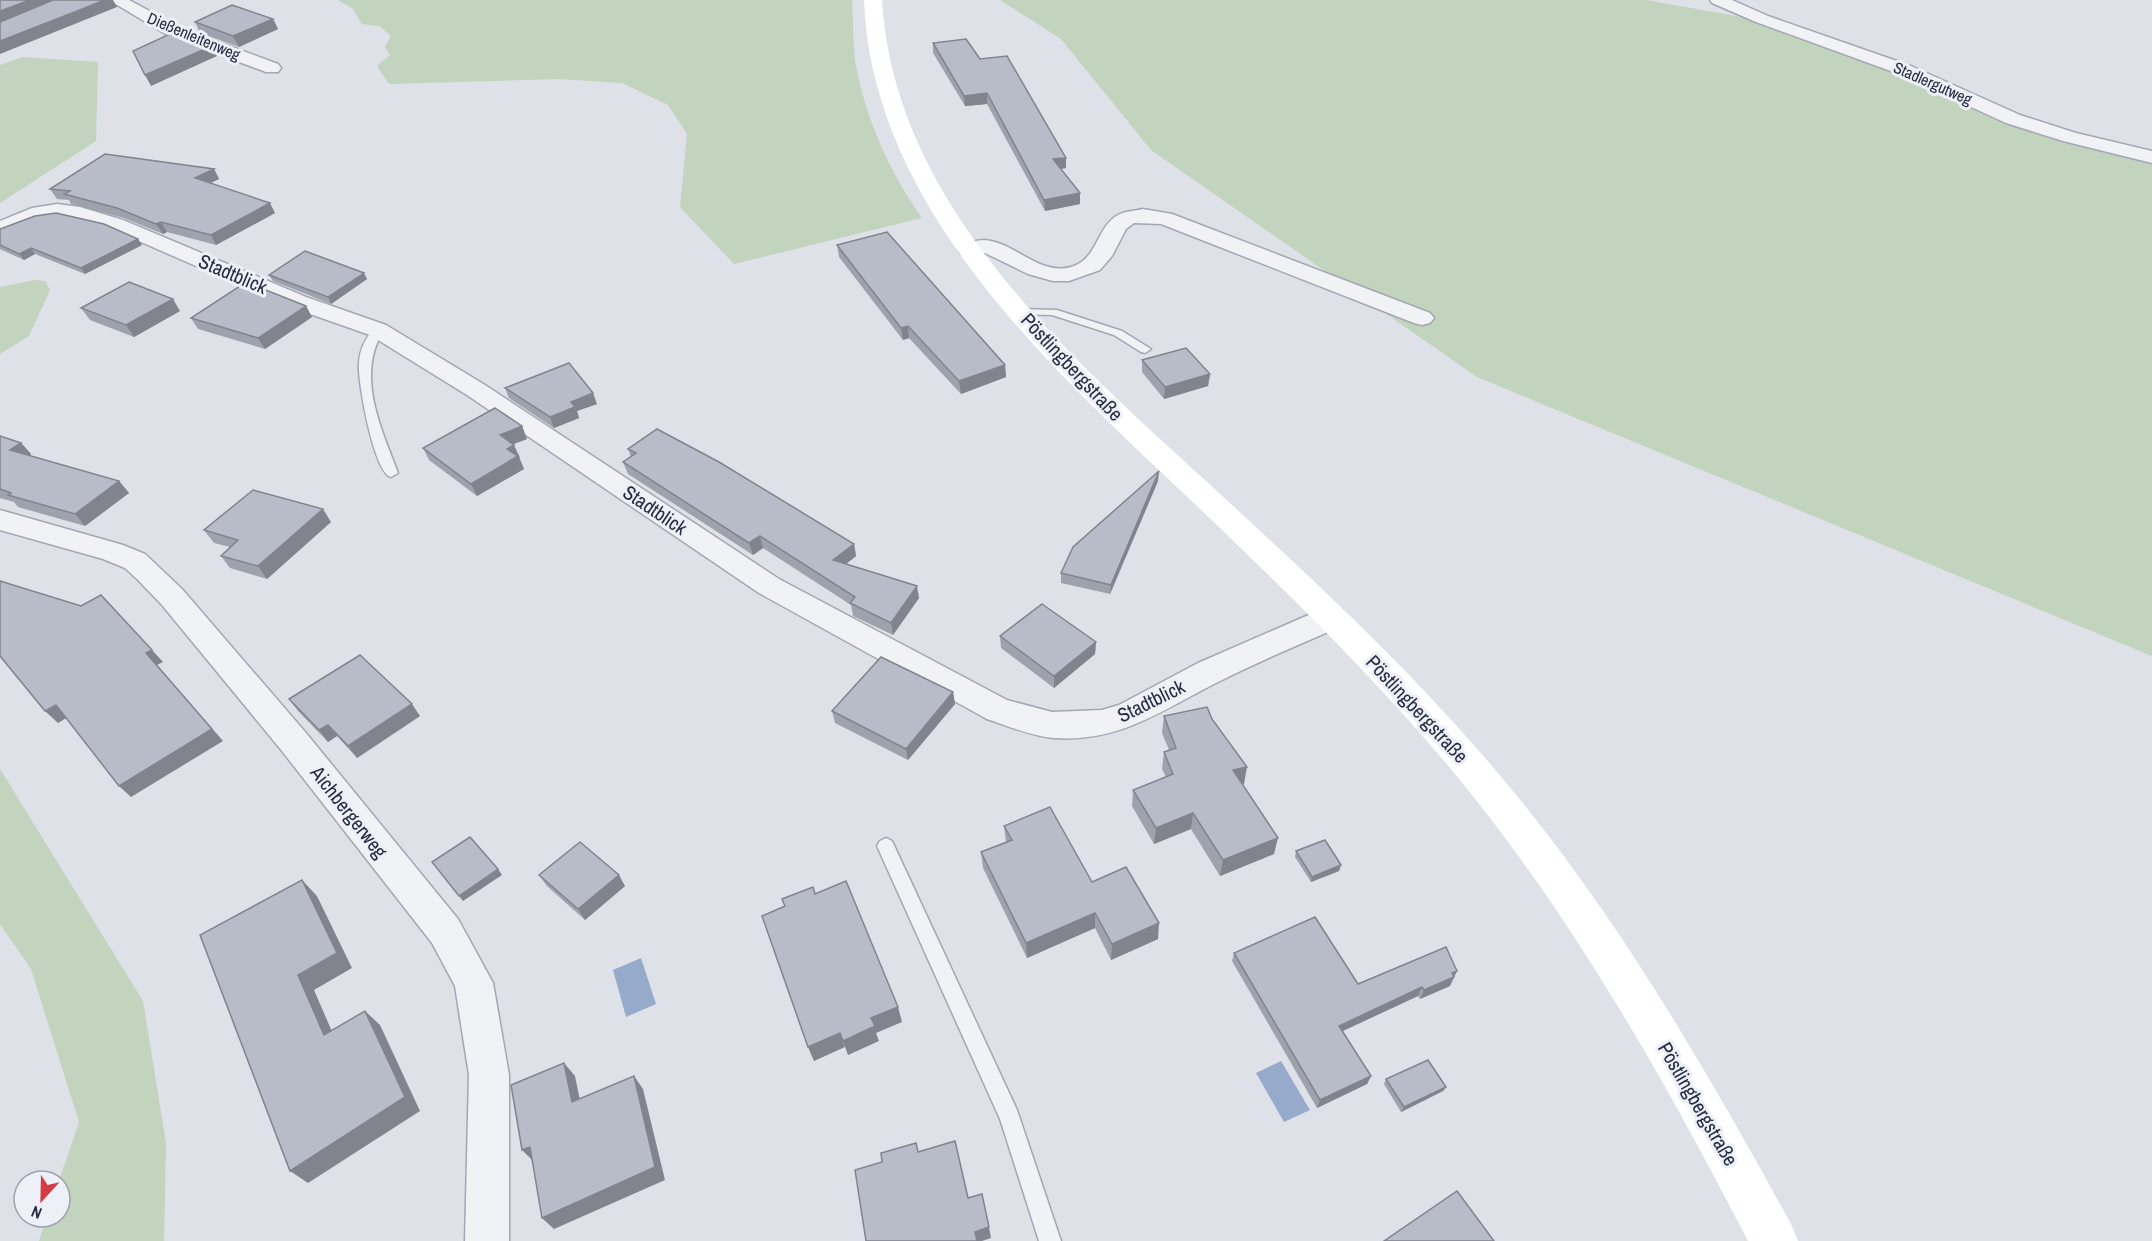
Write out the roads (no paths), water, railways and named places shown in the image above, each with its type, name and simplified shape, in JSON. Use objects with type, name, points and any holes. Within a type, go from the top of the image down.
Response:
[{"type":"main road","name":"Pöstlingbergstraße","points":[[873,0],[879,61],[902,130],[928,185],[969,249],[1019,312],[1106,406],[1237,527],[1321,623],[1466,761],[1517,824],[1580,909],[1671,1055],[1774,1241]]},
{"type":"street","name":"Dießenleitenweg","points":[[117,0],[175,32],[273,68]]},
{"type":"street","name":"Stadlergutweg","points":[[1718,0],[1761,20],[1905,70],[2030,125],[2152,157]]},
{"type":"street","name":"Stadtblick","points":[[0,230],[39,212],[57,210],[80,213],[116,224],[298,302],[378,330],[476,390],[770,586],[998,710],[1052,725],[1102,723],[1129,715],[1209,672],[1321,623]]},
{"type":"street","points":[[969,249],[984,247],[994,249],[1044,273],[1061,275],[1077,273],[1099,261],[1117,225],[1137,214],[1151,215],[1165,218],[1422,318]]},
{"type":"street","name":"Aichbergerweg","points":[[0,520],[113,552],[135,561],[148,573],[172,597],[294,742],[445,931],[474,983],[489,1075],[487,1241]]},
{"type":"lane","points":[[1019,312],[1053,312],[1118,333],[1145,349]]},
{"type":"lane","points":[[378,330],[369,339],[363,376],[374,424],[391,473]]},
{"type":"lane","points":[[886,846],[1010,1117],[1050,1241]]},
{"type":"water","points":[[641,958],[656,1004],[626,1017],[613,970]]},
{"type":"water","points":[[1281,1061],[1310,1110],[1284,1122],[1256,1073]]}]
